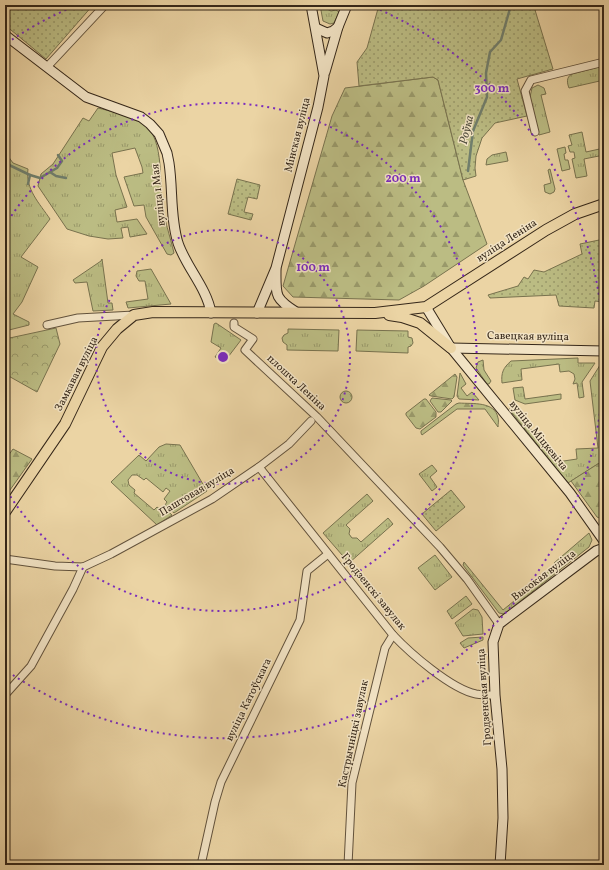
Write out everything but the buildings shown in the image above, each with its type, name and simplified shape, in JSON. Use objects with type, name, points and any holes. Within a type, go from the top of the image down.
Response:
[{"type":"main road","name":"вуліца Леніна","points":[[428,310],[438,300],[546,230],[574,214],[604,204]]},
{"type":"main road","points":[[134,315],[153,312],[375,313],[412,309],[428,310]]},
{"type":"main road","points":[[375,313],[402,317],[420,323],[451,348]]},
{"type":"main road","name":"Замкавая вуліца","points":[[5,512],[65,424],[102,348],[117,329],[134,315]]},
{"type":"street","points":[[47,67],[105,5]]},
{"type":"street","name":"Мінская вуліца","points":[[257,313],[268,283],[276,268],[318,106],[324,76],[311,5]]},
{"type":"street","points":[[324,76],[338,27],[347,5]]},
{"type":"street","points":[[316,28],[327,33],[338,27]]},
{"type":"street","name":"вуліца 1 Мая","points":[[5,35],[86,97],[141,117],[159,134],[167,153],[169,163],[174,226],[184,258],[210,303],[211,313]]},
{"type":"street","points":[[535,132],[526,91],[531,80],[604,62]]},
{"type":"street","name":"Мінская вуліца","points":[[276,268],[276,293],[279,300],[296,312]]},
{"type":"street","points":[[428,310],[451,348]]},
{"type":"street","points":[[48,326],[78,318],[134,315]]},
{"type":"street","name":"плошча Леніна","points":[[234,324],[234,327],[253,339],[245,350],[316,416],[360,460],[440,547],[467,579],[499,624]]},
{"type":"street","name":"Савецкая вуліца","points":[[451,348],[604,351]]},
{"type":"street","name":"вуліца Міцкевіча","points":[[451,348],[570,494],[604,541]]},
{"type":"street","name":"Паштовая вуліца","points":[[5,559],[55,566],[83,567],[111,554],[212,499],[259,467],[289,444],[311,422]]},
{"type":"street","name":"Гродзенскі завулак","points":[[259,467],[393,635],[407,650],[430,668],[458,686],[476,694],[495,695]]},
{"type":"street","name":"Высокая вуліца","points":[[499,624],[596,551],[604,548]]},
{"type":"street","name":"вуліца Катоўскага","points":[[201,865],[221,782],[300,620],[307,571],[328,554]]},
{"type":"street","points":[[5,695],[31,666],[73,589],[83,567]]},
{"type":"street","name":"Гродзенская вуліца","points":[[499,624],[493,642],[495,695],[502,769],[503,818],[500,865]]},
{"type":"street","name":"Кастрычніцкі завулак","points":[[348,865],[352,784],[385,648],[393,635]]},
{"type":"green space","points":[[5,5],[93,5],[46,59],[5,25]]},
{"type":"green space","points":[[320,5],[328,5],[327,9],[331,11],[336,10],[339,12],[334,23],[330,24],[323,21]]},
{"type":"green space","points":[[379,5],[551,5],[535,10],[553,69],[517,79],[527,116],[495,123],[482,138],[476,156],[476,176],[463,180],[438,80],[433,77],[359,86],[357,62],[367,48]]},
{"type":"green space","points":[[599,67],[604,68],[604,80],[569,88],[568,80],[570,75]]},
{"type":"green space","points":[[433,77],[438,80],[463,180],[487,244],[424,286],[399,300],[293,297],[283,286],[332,116],[345,88]]},
{"type":"green space","points":[[538,85],[544,88],[546,94],[541,95],[550,132],[539,135],[530,97],[532,88]]},
{"type":"green space","points":[[98,108],[139,120],[153,135],[159,157],[163,208],[174,253],[171,255],[167,254],[146,217],[144,205],[134,206],[124,177],[143,173],[135,148],[112,153],[116,175],[127,207],[115,210],[117,222],[137,219],[147,234],[130,237],[128,227],[121,228],[123,238],[108,239],[89,236],[67,229],[38,186],[41,174],[53,164],[83,118],[89,121]]},
{"type":"green space","points":[[582,132],[586,152],[604,148],[604,155],[584,159],[587,176],[576,178],[572,159],[575,158],[574,152],[570,152],[568,146],[572,145],[569,135]]},
{"type":"green space","points":[[565,147],[565,160],[568,160],[570,169],[562,171],[557,149]]},
{"type":"green space","points":[[5,152],[13,163],[28,169],[31,190],[50,219],[21,257],[38,267],[22,302],[13,314],[29,322],[29,325],[5,331]]},
{"type":"green space","points":[[506,152],[508,161],[486,165],[487,159],[492,155]]},
{"type":"green space","points":[[550,169],[555,189],[554,192],[550,194],[545,192],[544,185],[551,183],[548,170]]},
{"type":"green space","points":[[237,179],[260,185],[257,199],[248,197],[244,212],[253,214],[251,220],[228,214]]},
{"type":"green space","points":[[604,239],[604,302],[595,301],[594,308],[559,306],[556,295],[490,298],[488,295],[518,286],[524,277],[528,279],[534,270],[544,272],[582,254],[580,244]]},
{"type":"green space","points":[[102,259],[108,303],[112,303],[113,310],[93,311],[87,282],[75,283],[73,280]]},
{"type":"green space","points":[[151,269],[171,304],[128,308],[126,302],[148,299],[145,281],[139,281],[136,276],[137,271]]},
{"type":"green space","points":[[216,323],[241,340],[225,361],[215,357],[221,348],[211,342],[214,324]]},
{"type":"green space","points":[[56,328],[60,344],[37,392],[5,374],[5,339]]},
{"type":"green space","points":[[288,329],[339,330],[338,351],[287,350],[287,345],[283,342],[282,338],[288,333]]},
{"type":"green space","points":[[357,330],[408,331],[408,337],[412,338],[413,343],[408,347],[408,353],[356,351]]},
{"type":"green space","points":[[578,358],[578,363],[595,363],[582,382],[584,397],[579,398],[577,383],[573,384],[575,379],[574,374],[569,371],[560,372],[559,364],[521,369],[522,380],[502,383],[503,371],[511,361]]},
{"type":"green space","points":[[483,360],[484,370],[491,381],[489,384],[487,384],[476,368],[478,362]]},
{"type":"green space","points":[[602,362],[604,384],[604,460],[568,483],[509,409],[514,408],[557,462],[577,459],[576,449],[598,448],[590,381]]},
{"type":"green space","points":[[460,373],[466,384],[461,388],[467,396],[472,392],[479,400],[459,399],[457,396]]},
{"type":"green space","points":[[455,374],[457,377],[454,397],[452,399],[429,395]]},
{"type":"green space","points":[[523,387],[525,399],[561,394],[561,399],[525,404],[515,400],[513,388]]},
{"type":"green space","points":[[348,391],[351,392],[351,402],[344,403],[341,402],[340,395],[341,392]]},
{"type":"green space","points":[[432,398],[452,401],[441,412],[438,412],[430,401]]},
{"type":"green space","points":[[426,399],[436,412],[436,417],[420,429],[416,428],[406,413]]},
{"type":"green space","points":[[459,403],[482,404],[488,406],[496,413],[498,427],[485,409],[457,409],[422,435],[421,431]]},
{"type":"green space","points":[[166,444],[180,445],[207,491],[174,513],[165,505],[167,502],[164,499],[170,491],[166,488],[163,492],[146,478],[144,480],[137,475],[132,475],[128,480],[129,485],[135,490],[134,493],[154,510],[157,507],[161,510],[163,507],[172,515],[157,525],[111,482],[139,455],[146,461],[159,447]]},
{"type":"green space","points":[[13,449],[32,459],[5,497],[5,460]]},
{"type":"green space","points":[[604,460],[604,520],[597,517],[571,481]]},
{"type":"green space","points":[[432,465],[437,471],[430,477],[437,487],[432,491],[419,474]]},
{"type":"green space","points":[[451,490],[465,507],[436,531],[422,514]]},
{"type":"green space","points":[[367,494],[373,501],[346,525],[350,529],[349,534],[352,538],[357,538],[361,542],[388,518],[393,524],[349,563],[323,533]]},
{"type":"green space","points":[[589,533],[592,540],[589,547],[504,614],[499,613],[463,565],[464,562],[503,610],[536,583],[535,582],[556,565],[554,563]]},
{"type":"green space","points":[[435,555],[452,577],[435,590],[418,568]]},
{"type":"green space","points":[[466,596],[472,604],[452,619],[447,611]]},
{"type":"green space","points":[[473,609],[478,610],[482,617],[483,634],[463,636],[455,623]]},
{"type":"green space","points":[[483,637],[483,640],[464,648],[460,643],[468,638]]},
{"type":"waterway","name":"Роўка","points":[[468,171],[473,131],[487,97],[486,73],[490,52],[501,40],[511,5]]},
{"type":"waterway","points":[[30,175],[40,178],[57,168],[62,161],[58,155]]},
{"type":"waterway","points":[[5,163],[30,175],[28,184]]},
{"type":"waterway","points":[[50,172],[56,176],[66,178]]}]
